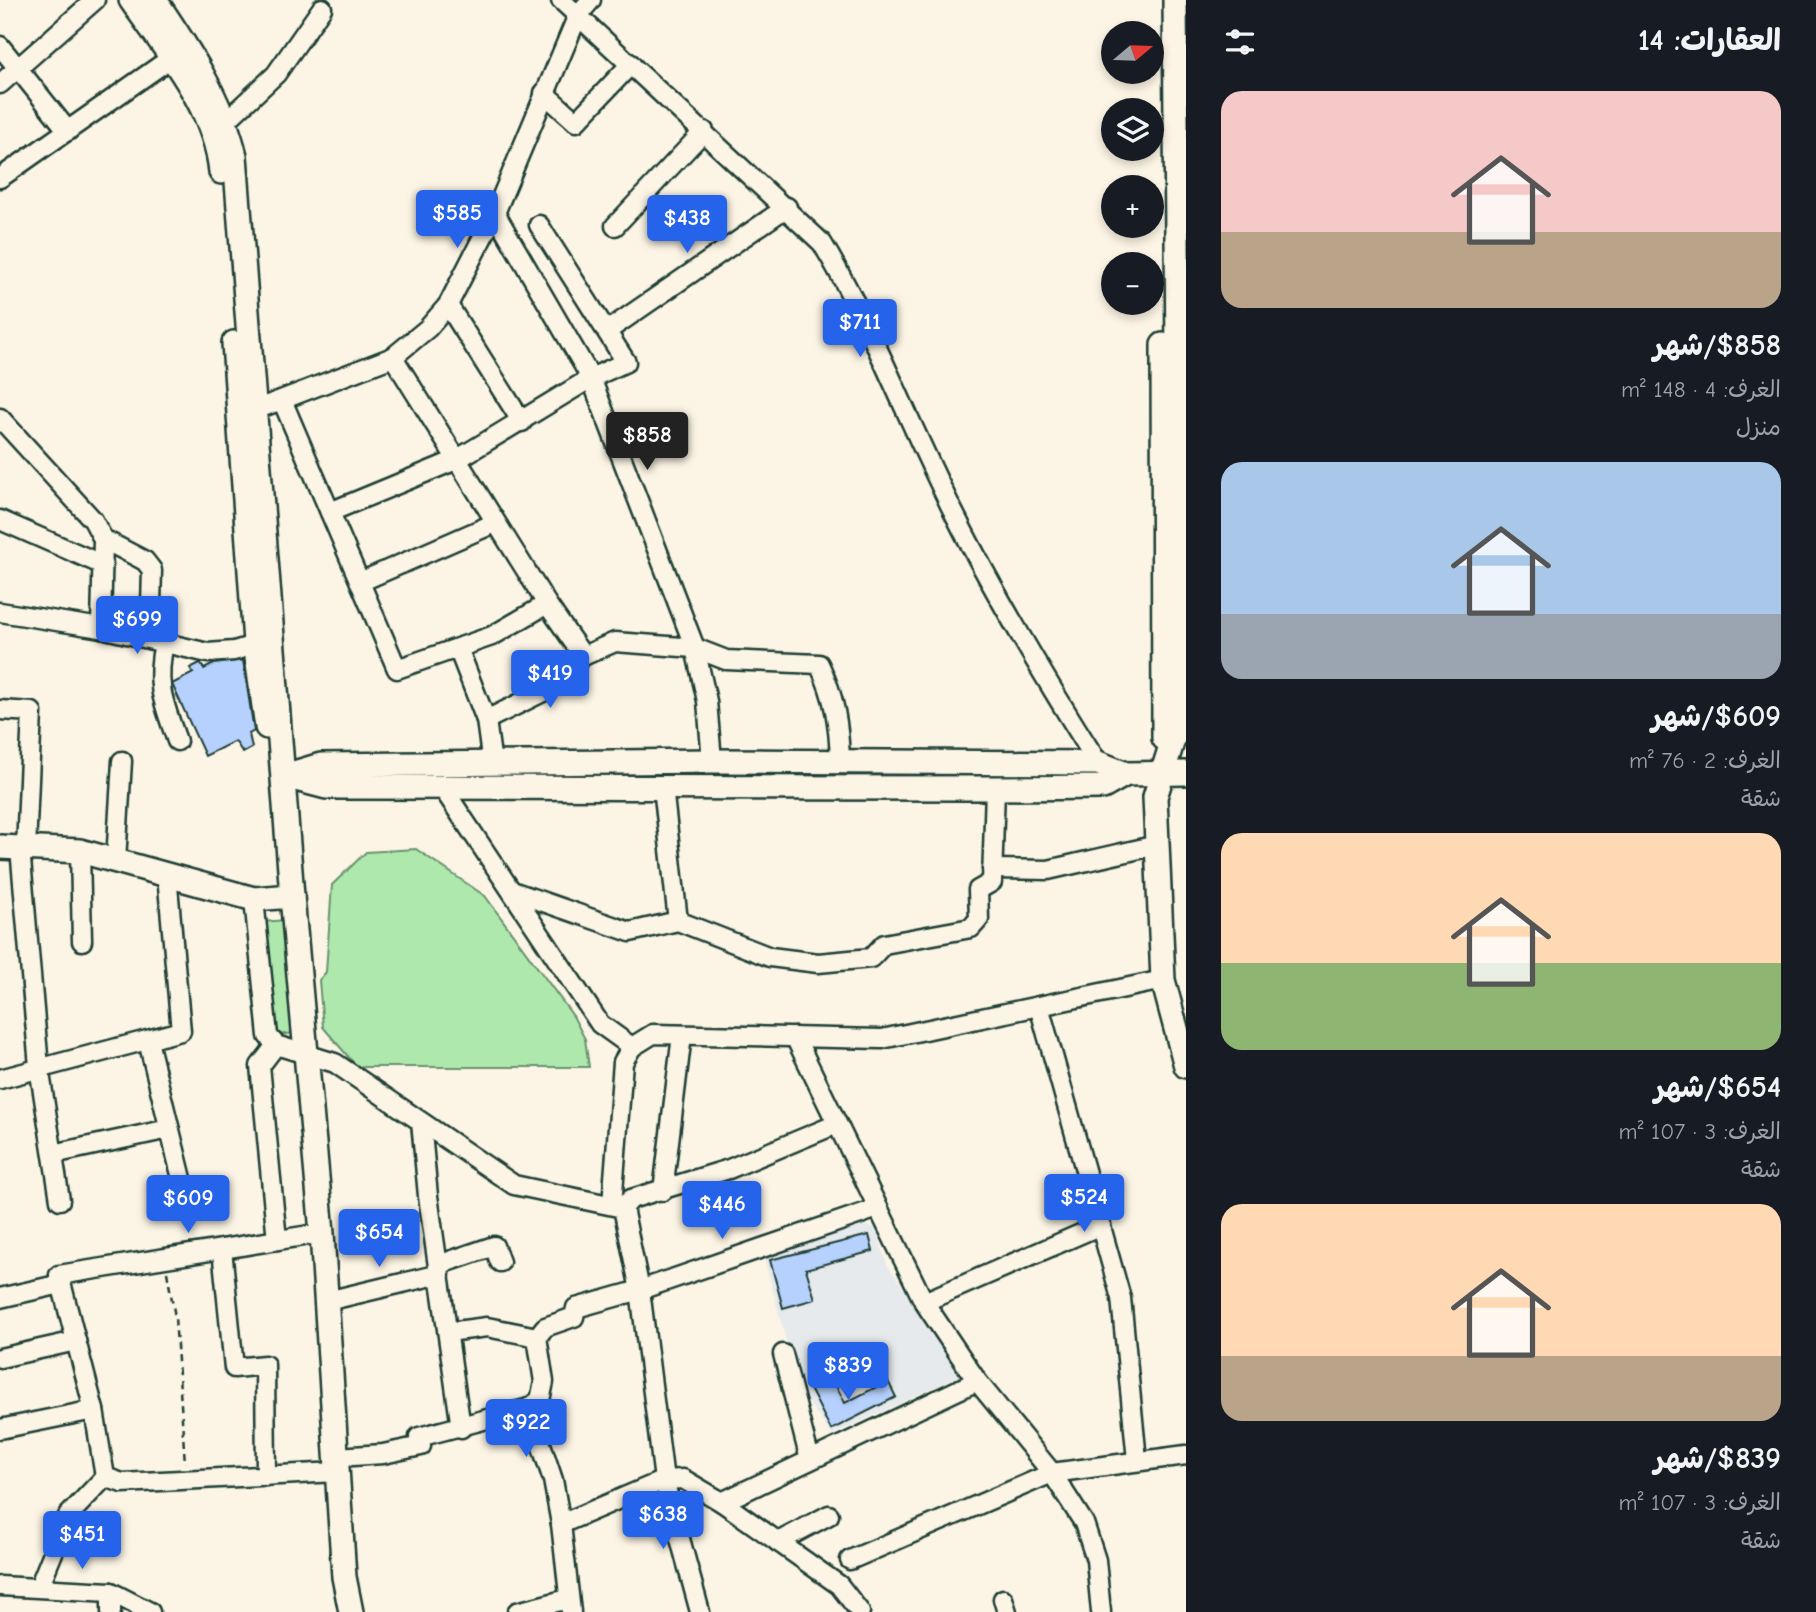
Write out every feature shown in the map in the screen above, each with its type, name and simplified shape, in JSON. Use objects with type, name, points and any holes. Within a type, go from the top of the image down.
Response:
[{"type":"main road","points":[[131,0],[171,58],[210,125],[220,157],[264,642]]},
{"type":"main road","points":[[155,0],[197,67],[225,122],[235,156],[255,411],[265,719],[284,776],[322,1233],[344,1577],[351,1612]]},
{"type":"main road","points":[[1160,0],[1175,773]]},
{"type":"main road","points":[[1175,0],[1183,620],[1181,714],[1175,773],[1155,797],[1163,980],[1186,1066]]},
{"type":"main road","points":[[284,776],[321,765],[712,761],[1098,763],[1126,774],[1175,773]]},
{"type":"main road","points":[[284,776],[326,787],[995,788],[1103,786],[1126,774]]},
{"type":"main road","points":[[15,848],[80,852],[254,899],[292,896]]},
{"type":"street","points":[[0,84],[95,0]]},
{"type":"street","points":[[561,0],[787,207],[822,243],[844,281],[954,513],[1018,635],[1098,763]]},
{"type":"street","points":[[255,411],[393,357],[428,328],[448,305],[495,213],[578,15],[591,0]]},
{"type":"street","points":[[225,122],[276,74],[321,3]]},
{"type":"street","points":[[0,46],[68,131]]},
{"type":"street","points":[[0,178],[171,58]]},
{"type":"street","points":[[544,93],[576,122],[631,64]]},
{"type":"street","points":[[615,226],[704,131]]},
{"type":"street","points":[[607,331],[787,207]]},
{"type":"street","points":[[495,213],[591,378],[695,648],[707,701],[712,761]]},
{"type":"street","points":[[330,512],[456,460],[591,378],[626,362],[539,225]]},
{"type":"street","points":[[448,305],[522,422]]},
{"type":"street","points":[[393,357],[495,523],[583,656]]},
{"type":"street","points":[[282,400],[397,669],[492,636],[547,604]]},
{"type":"street","points":[[0,418],[93,520],[103,539],[101,628]]},
{"type":"street","points":[[0,520],[103,565]]},
{"type":"street","points":[[360,582],[495,523]]},
{"type":"street","points":[[103,539],[145,561],[152,570],[161,698],[177,741]]},
{"type":"street","points":[[0,612],[101,628],[208,653],[234,651],[264,642]]},
{"type":"street","points":[[486,720],[547,690],[583,656],[615,642],[695,648],[726,660],[819,664],[833,694],[839,728],[840,762]]},
{"type":"street","points":[[458,648],[486,720],[492,764]]},
{"type":"street","points":[[0,710],[32,712],[15,848],[39,1068],[60,1200]]},
{"type":"street","points":[[116,862],[122,761]]},
{"type":"street","points":[[442,787],[515,892],[600,1024],[632,1047]]},
{"type":"street","points":[[663,787],[678,922]]},
{"type":"street","points":[[515,892],[631,932],[678,922],[770,957],[818,963],[871,958],[884,944],[971,928],[979,919],[978,890],[992,882],[995,788]]},
{"type":"street","points":[[992,869],[1048,870],[1157,845]]},
{"type":"street","points":[[80,852],[82,941]]},
{"type":"street","points":[[0,1079],[181,1031],[167,875]]},
{"type":"street","points":[[254,899],[268,1036],[276,1045],[335,1063],[514,1185],[617,1206],[631,1199],[729,1169],[837,1124]]},
{"type":"street","points":[[700,1612],[664,1480],[640,1290],[617,1206],[623,1062],[632,1047],[653,1034],[881,1039],[1163,980]]},
{"type":"street","points":[[1039,1006],[1121,1298],[1137,1460]]},
{"type":"street","points":[[663,1191],[682,1035]]},
{"type":"street","points":[[794,1037],[924,1302],[977,1381],[1052,1473],[1088,1535],[1096,1560],[1101,1612]]},
{"type":"street","points":[[148,1041],[187,1199]]},
{"type":"street","points":[[276,1045],[260,1066],[277,1240]]},
{"type":"street","points":[[421,1122],[428,1196],[461,1428]]},
{"type":"street","points":[[53,1154],[170,1129]]},
{"type":"street","points":[[105,1477],[122,1483],[266,1476],[337,1465],[421,1446],[419,1437],[529,1408],[540,1400],[544,1382],[537,1337],[545,1327],[574,1317],[576,1308],[640,1290],[878,1208]]},
{"type":"street","points":[[924,1302],[1101,1225]]},
{"type":"street","points":[[105,1477],[94,1410],[59,1275],[322,1233]]},
{"type":"street","points":[[327,1301],[439,1269],[495,1246],[500,1262]]},
{"type":"street","points":[[222,1249],[234,1368],[265,1365],[266,1476]]},
{"type":"street","points":[[0,1298],[61,1284]]},
{"type":"street","points":[[448,1332],[487,1327],[537,1337]]},
{"type":"street","points":[[0,1358],[76,1340]]},
{"type":"street","points":[[783,1354],[810,1460]]},
{"type":"street","points":[[722,1502],[977,1381]]},
{"type":"street","points":[[517,1612],[569,1606],[554,1480],[529,1408]]},
{"type":"street","points":[[0,1429],[94,1410]]},
{"type":"street","points":[[850,1560],[1052,1473],[1186,1455]]},
{"type":"street","points":[[39,1587],[68,1516],[105,1477]]},
{"type":"street","points":[[561,1524],[664,1480],[683,1479],[722,1502],[839,1585],[860,1612]]},
{"type":"street","points":[[778,1542],[829,1515]]},
{"type":"street","points":[[0,1586],[111,1592],[150,1612]]},
{"type":"street","points":[[111,1592],[111,1612]]},
{"type":"path","points":[[164,1258],[175,1317],[186,1480]]},
{"type":"shaded area","points":[[864,1225],[876,1228],[887,1264],[965,1373],[832,1435],[800,1392],[763,1255]]},
{"type":"green space","points":[[416,849],[485,896],[573,1016],[585,1039],[589,1067],[357,1067],[323,1027],[319,980],[326,972],[332,885],[366,852]]},
{"type":"green space","points":[[285,920],[296,1033],[275,1035],[263,922]]},
{"type":"building","points":[[243,660],[254,731],[249,734],[252,748],[243,753],[235,741],[205,756],[172,684],[193,673],[190,668],[200,663],[204,669],[214,664]]},
{"type":"building","points":[[869,1235],[873,1251],[806,1269],[815,1299],[783,1308],[770,1260]]},
{"type":"building","points":[[831,1376],[845,1403],[888,1381],[896,1397],[831,1430],[809,1387]]}]
